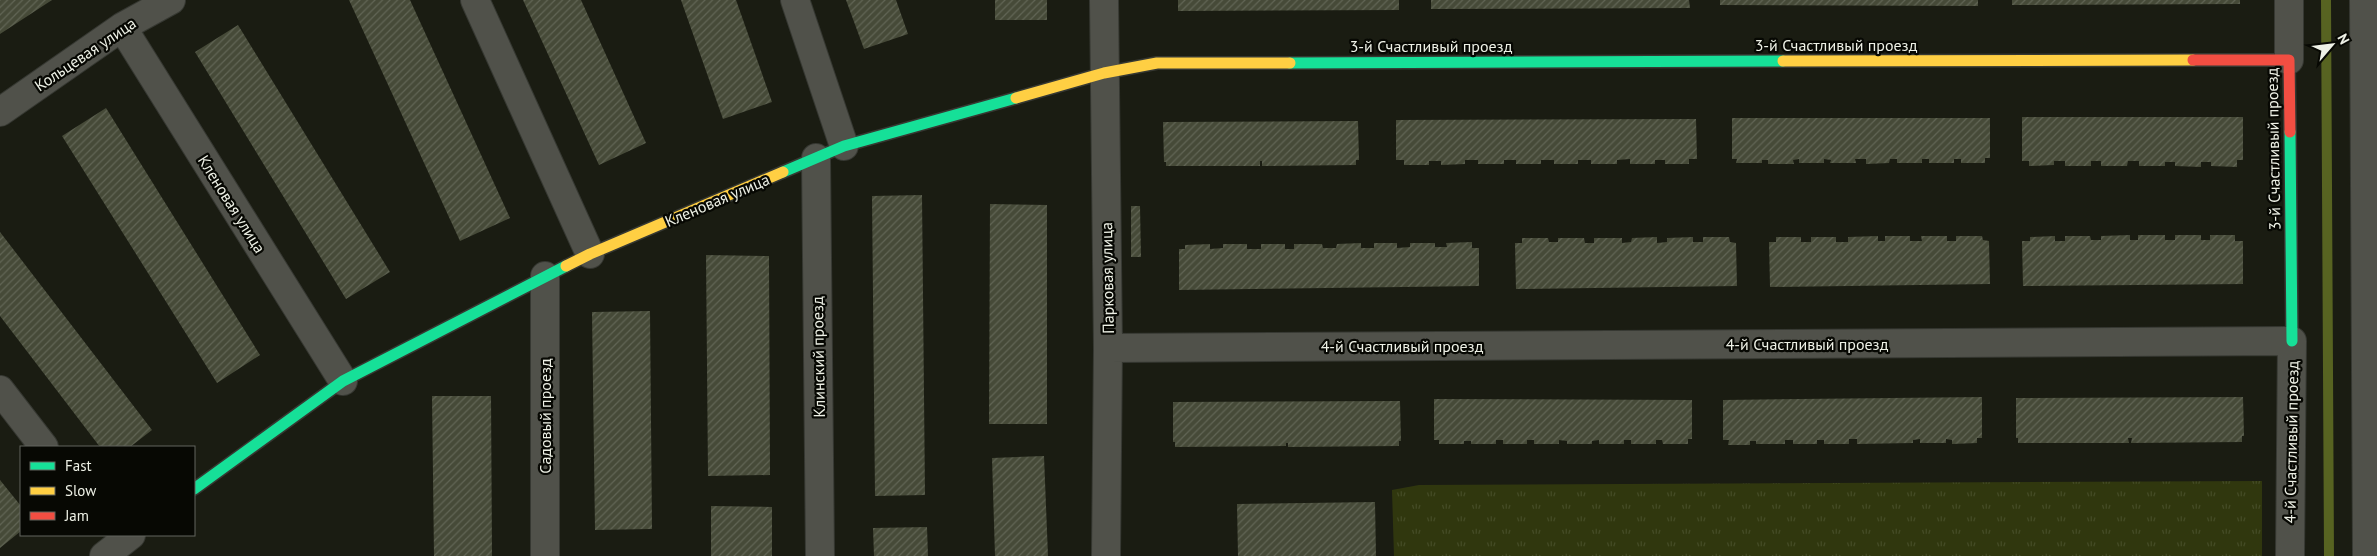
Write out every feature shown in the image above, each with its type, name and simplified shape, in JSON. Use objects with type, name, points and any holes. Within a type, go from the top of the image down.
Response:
[{"type":"street","name":"Кольцевая улица","points":[[0,112],[122,27],[171,0]]},
{"type":"street","points":[[475,0],[590,254]]},
{"type":"street","points":[[795,0],[844,146]]},
{"type":"street","name":"Парковая улица","points":[[1104,0],[1108,348],[1106,556]]},
{"type":"street","points":[[2289,0],[2289,60]]},
{"type":"street","points":[[2364,0],[2367,556]]},
{"type":"street","name":"Кленовая улица","points":[[122,27],[343,381]]},
{"type":"street","name":"3-й Счастливый проезд","points":[[1104,73],[1157,63],[2289,60],[2292,341]]},
{"type":"street","name":"Кленовая улица","points":[[195,488],[343,381],[590,254],[844,146],[1104,73]]},
{"type":"street","name":"Клинский проезд","points":[[816,158],[820,556]]},
{"type":"street","name":"Садовый проезд","points":[[545,276],[545,556]]},
{"type":"street","name":"4-й Счастливый проезд","points":[[1108,348],[2292,341],[2290,556]]},
{"type":"street","points":[[0,390],[43,446]]},
{"type":"green space","points":[[2262,481],[2262,556],[1394,556],[1392,490],[1419,485]]},
{"type":"building","points":[[0,0],[52,0],[0,34]]},
{"type":"building","points":[[349,0],[410,0],[510,218],[460,241]]},
{"type":"building","points":[[523,0],[581,0],[646,143],[599,165]]},
{"type":"building","points":[[681,0],[736,0],[772,102],[723,119]]},
{"type":"building","points":[[846,0],[896,0],[908,34],[864,49]]},
{"type":"building","points":[[995,0],[1047,0],[1047,20],[995,20]]},
{"type":"building","points":[[1178,0],[1399,0],[1399,10],[1178,11]]},
{"type":"building","points":[[1431,0],[1689,0],[1690,8],[1431,9]]},
{"type":"building","points":[[1720,0],[1978,0],[1978,6],[1720,5]]},
{"type":"building","points":[[2012,0],[2240,0],[2240,4],[2012,5]]},
{"type":"building","points":[[238,25],[390,272],[346,299],[195,52]]},
{"type":"building","points":[[106,108],[260,355],[217,383],[62,136]]},
{"type":"building","points":[[2022,117],[2243,117],[2243,160],[2237,160],[2237,167],[2211,166],[2211,162],[2201,162],[2201,167],[2175,166],[2175,162],[2165,162],[2165,166],[2139,166],[2139,161],[2128,161],[2127,166],[2101,166],[2101,161],[2091,161],[2091,166],[2065,166],[2065,161],[2054,161],[2054,165],[2029,166],[2029,161],[2022,161]]},
{"type":"building","points":[[1732,118],[1990,118],[1990,158],[1985,158],[1985,163],[1961,163],[1961,159],[1954,159],[1954,163],[1929,163],[1929,159],[1922,159],[1922,163],[1897,163],[1897,159],[1890,159],[1889,163],[1866,164],[1866,159],[1855,159],[1856,163],[1830,163],[1831,160],[1824,159],[1824,163],[1799,163],[1799,159],[1793,160],[1794,164],[1768,164],[1768,160],[1762,160],[1762,163],[1736,163],[1737,159],[1732,159]]},
{"type":"building","points":[[1696,119],[1697,159],[1689,159],[1689,164],[1665,164],[1665,160],[1655,160],[1655,164],[1630,164],[1630,159],[1617,160],[1617,164],[1591,164],[1591,160],[1578,160],[1578,164],[1554,164],[1554,160],[1541,160],[1541,164],[1516,164],[1516,160],[1504,160],[1504,164],[1478,164],[1478,160],[1465,160],[1465,164],[1441,165],[1441,161],[1429,161],[1429,165],[1404,165],[1404,160],[1396,160],[1396,120]]},
{"type":"building","points":[[1358,121],[1359,160],[1356,160],[1356,165],[1262,166],[1262,161],[1260,161],[1260,166],[1166,166],[1166,162],[1164,162],[1163,122]]},
{"type":"building","points":[[922,195],[925,495],[875,496],[872,196]]},
{"type":"building","points":[[990,204],[1047,205],[1047,424],[989,424]]},
{"type":"building","points":[[1131,206],[1140,206],[1141,257],[1131,257]]},
{"type":"building","points":[[0,232],[152,430],[131,446],[99,446],[0,316]]},
{"type":"building","points":[[2130,235],[2130,240],[2138,240],[2138,235],[2165,235],[2165,240],[2175,240],[2175,235],[2201,235],[2201,240],[2210,240],[2210,235],[2235,235],[2235,241],[2243,241],[2243,284],[2023,286],[2022,241],[2030,241],[2030,237],[2055,236],[2055,241],[2065,241],[2065,236],[2090,236],[2091,240],[2101,240],[2101,236]]},
{"type":"building","points":[[1878,236],[1878,241],[1885,241],[1885,236],[1910,236],[1910,241],[1922,241],[1921,236],[1947,236],[1947,241],[1956,241],[1956,236],[1982,236],[1983,240],[1989,241],[1990,284],[1770,287],[1769,242],[1776,242],[1776,237],[1801,237],[1801,242],[1811,242],[1811,237],[1836,237],[1836,242],[1848,242],[1848,237]]},
{"type":"building","points":[[1657,237],[1657,243],[1667,242],[1667,238],[1693,237],[1693,242],[1703,242],[1703,237],[1729,237],[1730,242],[1736,243],[1737,286],[1516,289],[1515,243],[1522,243],[1522,238],[1548,238],[1549,242],[1558,242],[1558,238],[1584,238],[1585,243],[1594,243],[1594,238],[1622,238],[1622,243],[1631,242],[1632,238]]},
{"type":"building","points":[[1472,242],[1472,248],[1479,248],[1479,286],[1179,290],[1179,249],[1185,249],[1185,245],[1210,244],[1210,249],[1223,248],[1223,244],[1247,244],[1247,249],[1261,249],[1261,244],[1285,244],[1285,249],[1294,249],[1294,244],[1322,244],[1323,248],[1336,248],[1337,244],[1361,243],[1361,248],[1374,248],[1374,243],[1397,243],[1397,248],[1410,247],[1410,243],[1435,243],[1435,247],[1447,247],[1446,243]]},
{"type":"building","points":[[706,255],[769,256],[770,475],[708,476]]},
{"type":"building","points":[[650,311],[652,529],[595,530],[592,312]]},
{"type":"building","points":[[432,396],[491,396],[492,556],[434,556]]},
{"type":"building","points":[[1982,397],[1982,438],[1977,438],[1977,443],[1952,444],[1952,440],[1946,439],[1946,443],[1920,443],[1920,439],[1913,440],[1913,443],[1857,444],[1857,439],[1849,439],[1849,444],[1824,444],[1824,440],[1817,440],[1817,444],[1793,444],[1793,440],[1785,440],[1785,444],[1756,444],[1756,441],[1750,441],[1750,445],[1728,445],[1729,440],[1723,440],[1723,400]]},
{"type":"building","points":[[2243,397],[2244,436],[2242,436],[2242,442],[2131,443],[2132,438],[2128,438],[2129,443],[2018,443],[2018,438],[2016,438],[2016,398]]},
{"type":"building","points":[[1434,399],[1692,400],[1692,439],[1688,439],[1688,444],[1663,444],[1662,440],[1656,440],[1656,444],[1631,444],[1631,440],[1624,440],[1624,444],[1599,444],[1599,440],[1592,441],[1592,444],[1567,444],[1567,441],[1559,440],[1559,444],[1534,444],[1534,440],[1527,440],[1527,444],[1503,444],[1503,440],[1496,440],[1496,444],[1471,444],[1471,441],[1464,441],[1464,444],[1439,444],[1439,440],[1434,440]]},
{"type":"building","points":[[1400,401],[1401,441],[1399,441],[1399,446],[1288,447],[1288,443],[1286,443],[1286,446],[1175,447],[1175,442],[1173,442],[1173,402]]},
{"type":"building","points":[[1044,456],[1048,556],[995,556],[992,458]]},
{"type":"building","points":[[0,480],[20,505],[20,532],[0,548]]},
{"type":"building","points":[[1375,502],[1376,556],[1238,556],[1237,504]]},
{"type":"building","points":[[711,506],[772,507],[772,556],[711,556]]},
{"type":"building","points":[[927,527],[928,556],[874,556],[873,528]]},
{"type":"waterway","points":[[2326,0],[2329,556]]},
{"type":"traffic: fast","points":[[1290,63],[1783,61]]},
{"type":"traffic: fast","points":[[783,172],[844,146],[1016,98]]},
{"type":"traffic: fast","points":[[2290,132],[2292,341]]},
{"type":"traffic: fast","points":[[195,488],[343,381],[566,266]]},
{"type":"traffic: slow","points":[[1783,61],[2193,60]]},
{"type":"traffic: slow","points":[[1016,98],[1104,73],[1157,63],[1290,63]]},
{"type":"traffic: slow","points":[[566,266],[783,172]]},
{"type":"traffic: jam","points":[[2193,60],[2289,60],[2290,132]]}]
